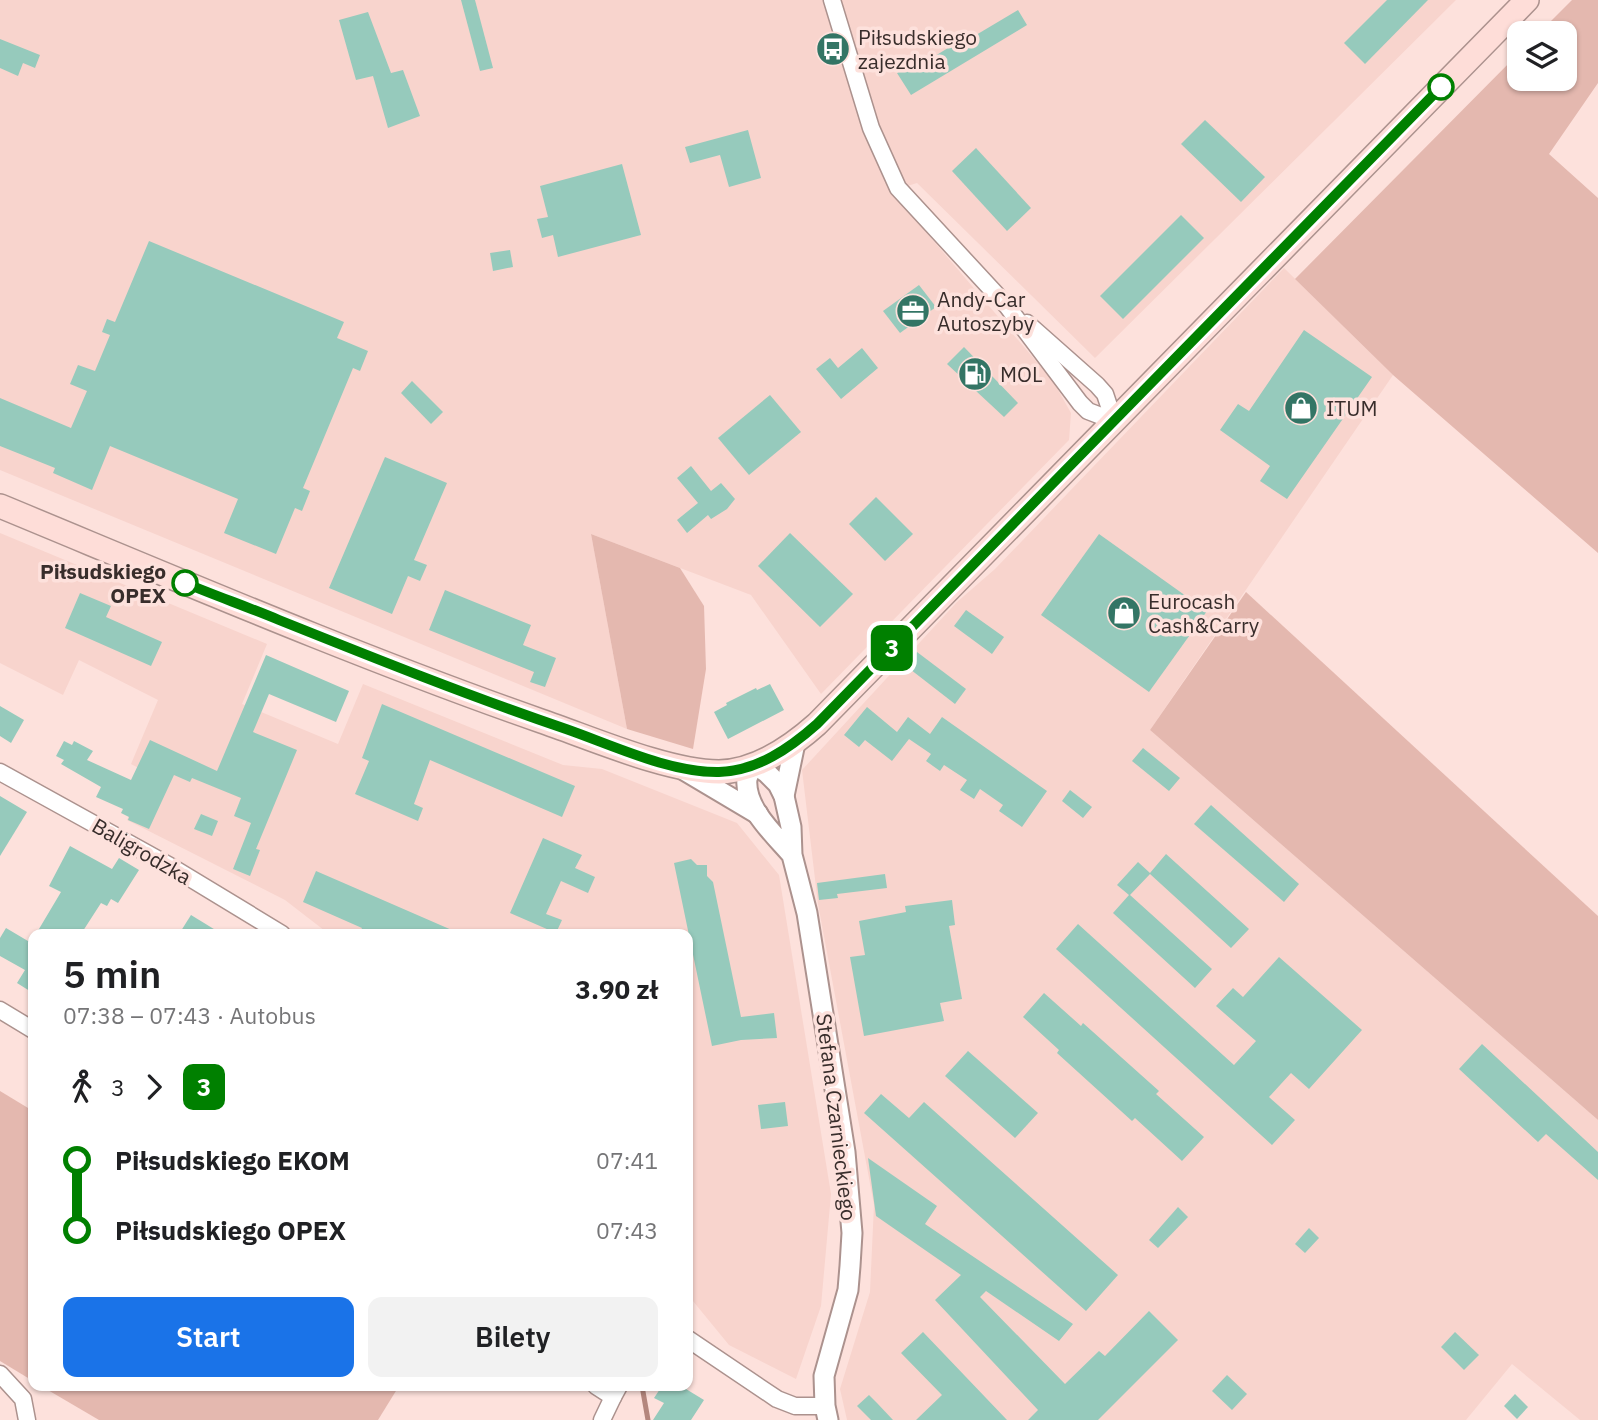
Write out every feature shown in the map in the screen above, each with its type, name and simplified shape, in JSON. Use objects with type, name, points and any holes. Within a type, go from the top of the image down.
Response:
[{"type":"main road","points":[[0,506],[379,662],[508,709],[677,766],[719,772],[754,764],[783,752],[817,724],[1527,0]]},
{"type":"street","points":[[832,0],[871,128],[898,188],[1007,306],[1080,403],[1109,427]]},
{"type":"street","points":[[1007,306],[1105,394],[1109,427]]},
{"type":"street","name":"Stefana Czarnieckiego","points":[[784,796],[795,743]]},
{"type":"street","name":"Stefana Czarnieckiego","points":[[792,855],[758,814],[749,796],[747,779],[754,764],[767,772],[778,784],[784,796],[791,827],[792,855],[809,927],[850,1194],[852,1233],[848,1290],[824,1376],[826,1413]]},
{"type":"street","name":"Stefana Czarnieckiego","points":[[677,766],[758,814]]},
{"type":"street","name":"Baligrodzka","points":[[0,772],[170,866],[274,929]]},
{"type":"street","points":[[0,1010],[28,1027]]},
{"type":"street","points":[[693,1342],[777,1399],[826,1413]]},
{"type":"street","points":[[0,1374],[23,1399],[27,1420]]},
{"type":"street","points":[[602,1420],[616,1391]]},
{"type":"shaded area","points":[[0,0],[1456,0],[1095,358],[917,183],[891,191],[1053,381],[1071,413],[1069,440],[821,694],[751,595],[591,534],[627,729],[0,470]]},
{"type":"shaded area","points":[[1572,0],[1598,0],[1598,83],[1549,154],[1598,198],[1598,553],[1393,375],[1295,279],[1507,65],[1507,91],[1577,91],[1577,21],[1551,21]]},
{"type":"shaded area","points":[[1284,268],[1393,375],[1150,730],[1598,1120],[1598,1420],[1580,1420],[1512,1364],[1466,1420],[847,1420],[840,1389],[870,1292],[874,1205],[818,904],[802,770],[957,602],[995,569]]},
{"type":"shaded area","points":[[0,533],[267,644],[242,704],[338,744],[363,684],[563,765],[602,769],[737,823],[779,875],[831,1194],[821,1306],[796,1379],[729,1345],[693,1301],[693,929],[323,929],[285,900],[127,820],[148,773],[131,764],[158,700],[79,660],[63,695],[0,663]]},
{"type":"shaded area","points":[[591,534],[680,568],[704,606],[706,669],[693,749],[627,729]]},
{"type":"shaded area","points":[[1246,592],[1598,916],[1598,1120],[1150,730]]},
{"type":"shaded area","points":[[0,1091],[28,1108],[28,1378],[0,1361]]},
{"type":"shaded area","points":[[50,1391],[396,1391],[378,1420],[99,1420]]},
{"type":"building","points":[[461,0],[475,0],[493,68],[480,71]]},
{"type":"building","points":[[1387,0],[1428,0],[1365,64],[1344,43]]},
{"type":"building","points":[[1018,10],[1027,25],[911,95],[897,73],[919,60],[922,64],[974,32],[976,35]]},
{"type":"building","points":[[368,12],[391,73],[403,70],[420,116],[388,128],[373,76],[356,80],[339,20]]},
{"type":"building","points":[[0,39],[40,55],[35,68],[23,63],[18,76],[0,68]]},
{"type":"building","points":[[1205,120],[1265,177],[1241,202],[1181,144]]},
{"type":"building","points":[[748,130],[761,178],[729,187],[720,155],[690,163],[685,147]]},
{"type":"building","points":[[976,148],[1031,208],[1007,231],[952,171]]},
{"type":"building","points":[[622,164],[641,235],[558,257],[553,235],[542,238],[537,219],[548,217],[540,186]]},
{"type":"building","points":[[1181,215],[1204,238],[1123,319],[1100,296]]},
{"type":"building","points":[[149,241],[344,322],[337,338],[368,351],[360,371],[353,368],[303,488],[310,491],[302,511],[295,508],[276,554],[224,533],[238,499],[110,446],[92,490],[53,473],[55,468],[0,446],[0,398],[71,428],[87,391],[70,384],[78,365],[95,371],[110,335],[102,332],[107,319],[115,322]]},
{"type":"building","points":[[510,250],[513,267],[493,271],[490,253]]},
{"type":"building","points":[[919,285],[936,307],[900,333],[883,311]]},
{"type":"building","name":"ITUM","points":[[1304,330],[1372,377],[1287,499],[1260,481],[1270,466],[1220,430],[1238,404],[1249,411]]},
{"type":"building","points":[[964,347],[1018,403],[1004,417],[947,364]]},
{"type":"building","points":[[862,348],[878,368],[841,399],[816,369],[830,358],[838,368]]},
{"type":"building","points":[[412,381],[443,412],[431,424],[401,393]]},
{"type":"building","points":[[770,395],[801,432],[749,475],[718,438]]},
{"type":"building","points":[[385,457],[447,483],[414,560],[427,565],[420,581],[408,576],[392,614],[329,588]]},
{"type":"building","points":[[691,466],[711,491],[721,483],[735,499],[727,509],[711,519],[708,515],[687,533],[677,520],[698,503],[677,478]]},
{"type":"building","points":[[876,497],[913,534],[885,561],[849,524]]},
{"type":"building","points":[[790,533],[853,594],[820,627],[758,566]]},
{"type":"building","name":"Eurocash Cash&Carry","points":[[1099,534],[1207,611],[1149,692],[1041,615]]},
{"type":"building","points":[[445,590],[531,625],[523,645],[556,658],[545,687],[530,682],[534,672],[429,630]]},
{"type":"building","points":[[80,593],[111,606],[106,617],[162,642],[151,666],[65,628]]},
{"type":"building","points":[[966,610],[1004,637],[992,654],[954,626]]},
{"type":"building","points":[[917,652],[966,689],[955,704],[906,666]]},
{"type":"building","points":[[266,655],[349,691],[336,722],[269,694],[253,732],[297,750],[256,849],[260,850],[250,876],[233,869],[251,823],[234,816],[241,798],[192,778],[190,782],[174,775],[149,829],[128,820],[129,817],[121,813],[123,809],[96,797],[101,787],[61,764],[64,760],[56,756],[64,741],[72,745],[74,741],[93,751],[87,760],[131,780],[150,740],[217,771]]},
{"type":"building","points":[[770,684],[784,710],[728,739],[714,712],[756,688],[757,690]]},
{"type":"building","points":[[382,704],[575,786],[562,817],[430,760],[414,804],[423,808],[418,821],[355,794],[369,761],[362,758]]},
{"type":"building","points":[[0,706],[24,720],[11,743],[0,736]]},
{"type":"building","points":[[867,707],[897,732],[908,717],[930,734],[942,717],[1047,791],[1022,827],[999,811],[1003,805],[980,789],[974,799],[960,790],[967,780],[944,765],[940,771],[926,761],[931,754],[909,739],[892,761],[865,740],[859,747],[844,735]]},
{"type":"building","points":[[1143,748],[1180,778],[1169,791],[1132,761]]},
{"type":"building","points":[[1070,790],[1092,807],[1083,818],[1062,801]]},
{"type":"building","points":[[0,796],[27,812],[0,856]]},
{"type":"building","points":[[1211,805],[1299,884],[1284,902],[1194,824]]},
{"type":"building","points":[[201,814],[218,821],[212,836],[194,829]]},
{"type":"building","points":[[543,838],[582,855],[575,868],[595,877],[588,893],[561,881],[546,914],[562,920],[558,929],[547,929],[510,913]]},
{"type":"building","points":[[70,846],[112,869],[119,858],[139,870],[118,903],[111,899],[107,906],[101,903],[84,929],[39,929],[61,892],[49,886]]},
{"type":"building","points":[[1166,854],[1249,929],[1231,948],[1150,874],[1130,895],[1212,969],[1195,988],[1113,913],[1129,895],[1117,885],[1138,862],[1150,873]]},
{"type":"building","points":[[691,859],[697,865],[707,865],[707,876],[713,882],[741,1017],[774,1013],[777,1038],[741,1040],[712,1046],[693,954],[693,929],[688,929],[674,863]]},
{"type":"building","points":[[316,871],[449,929],[362,929],[303,902]]},
{"type":"building","points":[[885,874],[887,888],[837,894],[838,898],[819,900],[817,883]]},
{"type":"building","points":[[952,900],[955,925],[949,926],[962,999],[940,1003],[944,1021],[864,1036],[850,957],[865,955],[859,921],[906,912],[905,906]]},
{"type":"building","points":[[191,915],[214,929],[182,929]]},
{"type":"building","points":[[1078,924],[1234,1065],[1256,1041],[1216,1006],[1233,988],[1243,997],[1279,957],[1362,1030],[1309,1089],[1291,1073],[1269,1097],[1295,1120],[1272,1145],[1056,949]]},
{"type":"building","points":[[6,928],[28,941],[28,990],[17,983],[25,970],[0,956],[0,938]]},
{"type":"building","points":[[1044,993],[1081,1026],[1083,1023],[1159,1091],[1156,1094],[1204,1137],[1182,1161],[1135,1118],[1132,1121],[1057,1053],[1059,1050],[1023,1017]]},
{"type":"building","points":[[1482,1044],[1598,1152],[1598,1180],[1546,1134],[1538,1142],[1459,1069]]},
{"type":"building","points":[[968,1051],[1038,1113],[1015,1138],[945,1076]]},
{"type":"building","points":[[881,1094],[909,1118],[924,1102],[1118,1275],[1086,1311],[864,1113]]},
{"type":"building","points":[[785,1102],[788,1126],[761,1129],[758,1105]]},
{"type":"building","points":[[868,1158],[937,1206],[925,1224],[1073,1324],[1059,1341],[986,1291],[980,1297],[1065,1384],[1099,1351],[1105,1356],[1149,1311],[1178,1340],[1098,1420],[1028,1420],[1038,1410],[935,1300],[961,1275],[876,1216]]},
{"type":"building","points":[[1178,1207],[1188,1217],[1158,1248],[1149,1240]]},
{"type":"building","points":[[1309,1228],[1319,1238],[1305,1253],[1295,1244]]},
{"type":"building","points":[[923,1332],[1007,1420],[916,1420],[942,1395],[901,1353]]},
{"type":"building","points":[[1455,1332],[1479,1355],[1464,1370],[1441,1347]]},
{"type":"building","points":[[1227,1375],[1247,1394],[1232,1410],[1212,1391]]},
{"type":"building","points":[[659,1391],[689,1391],[704,1400],[691,1420],[653,1420],[664,1403],[654,1398]]},
{"type":"building","points":[[1515,1394],[1528,1407],[1517,1419],[1504,1406]]},
{"type":"building","points":[[869,1395],[893,1420],[871,1420],[857,1406]]},
{"type":"waterway","points":[[643,1391],[648,1420]]},
{"type":"bus line","name":"3","points":[[185,583],[379,662],[677,766],[719,772],[772,757],[783,752],[817,724],[1441,87]]},
{"type":"place","name":"Piłsudskiego zajezdnia","points":[[833,49]]},
{"type":"place","name":"Andy-Car Autoszyby","points":[[913,311]]},
{"type":"place","name":"MOL","points":[[975,374]]},
{"type":"place","name":"ITUM","points":[[1301,408]]},
{"type":"place","name":"Piłsudskiego OPEX","points":[[185,583]]},
{"type":"place","name":"Eurocash Cash&Carry","points":[[1124,613]]}]
